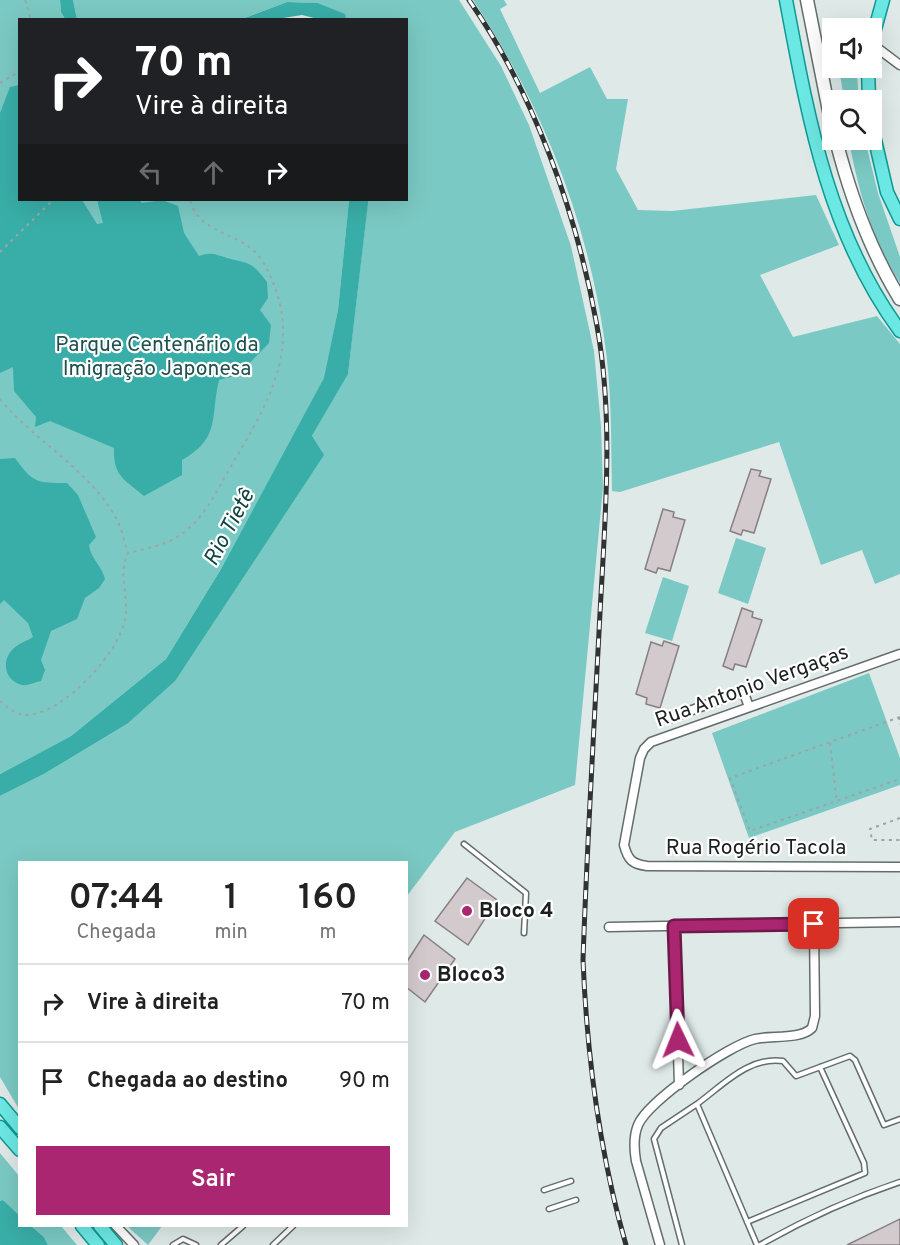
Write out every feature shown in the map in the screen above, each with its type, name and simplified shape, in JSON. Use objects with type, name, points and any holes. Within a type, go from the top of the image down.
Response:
[{"type":"main road","points":[[786,0],[809,121],[836,214],[869,283],[900,331]]},
{"type":"main road","points":[[807,0],[825,90]]},
{"type":"main road","points":[[879,18],[884,0]]},
{"type":"main road","points":[[839,150],[855,205],[875,253],[900,299]]},
{"type":"main road","points":[[877,150],[887,192],[900,219]]},
{"type":"main road","points":[[0,1104],[18,1126]]},
{"type":"main road","points":[[0,1127],[18,1148]]},
{"type":"main road","points":[[83,1227],[98,1245]]},
{"type":"main road","points":[[101,1227],[116,1245]]},
{"type":"street","points":[[882,52],[900,65]]},
{"type":"street","name":"Rua Antonio Vergaças","points":[[624,845],[644,749],[651,742],[900,654]]},
{"type":"street","points":[[668,719],[738,693],[745,696],[749,707]]},
{"type":"street","name":"Rua Rogério Tacola","points":[[624,845],[627,858],[636,864],[647,866],[900,867]]},
{"type":"street","points":[[609,927],[900,922]]},
{"type":"street","points":[[660,1245],[636,1161],[635,1135],[638,1124],[647,1112],[679,1085],[741,1044],[769,1037],[805,1033],[812,1028],[815,1016],[814,924]]},
{"type":"street","points":[[674,926],[679,1085]]},
{"type":"street","points":[[117,1227],[134,1245]]},
{"type":"lane","points":[[464,844],[526,893],[524,933]]},
{"type":"lane","points":[[682,1245],[654,1139],[661,1128],[744,1069],[762,1060],[783,1061],[796,1076],[844,1057],[853,1057],[884,1125],[900,1119]]},
{"type":"lane","points":[[747,1222],[865,1173],[864,1163],[820,1067]]},
{"type":"lane","points":[[697,1104],[759,1245],[783,1231],[875,1190],[900,1182]]},
{"type":"lane","points":[[544,1190],[571,1181]]},
{"type":"lane","points":[[549,1209],[576,1200]]},
{"type":"lane","points":[[221,1245],[242,1227]]},
{"type":"lane","points":[[273,1245],[292,1227]]},
{"type":"lane","points":[[173,1245],[183,1239],[196,1245]]},
{"type":"path","points":[[25,0],[30,18]]},
{"type":"path","points":[[0,83],[7,76],[18,72]]},
{"type":"path","points":[[0,252],[52,201]]},
{"type":"path","points":[[0,701],[12,711],[27,715],[55,708],[81,688],[118,638],[125,620],[127,598],[122,564],[128,553],[178,537],[201,518],[266,407],[278,374],[283,340],[282,313],[274,285],[253,248],[207,226],[198,218],[190,201]]},
{"type":"path","points":[[0,399],[19,423],[63,455],[99,494],[117,519],[128,553]]},
{"type":"path","points":[[900,725],[900,717],[730,778],[750,831],[837,803],[900,779]]},
{"type":"path","points":[[830,743],[837,803]]},
{"type":"path","points":[[900,818],[870,829],[872,840],[900,840]]},
{"type":"green space","name":"Parque Centenário da Imigração Japonesa","points":[[0,0],[60,0],[61,12],[64,18],[18,18],[18,201],[349,201],[338,310],[325,378],[221,569],[166,659],[71,736],[0,774]]},
{"type":"green space","points":[[73,0],[459,0],[501,66],[529,125],[571,246],[594,351],[601,426],[603,487],[575,785],[455,832],[408,895],[408,861],[18,861],[18,1107],[0,1077],[0,796],[44,774],[127,724],[312,436],[348,373],[368,201],[408,201],[408,18],[346,18],[344,14],[318,3],[287,2],[245,18],[77,18]]},
{"type":"green space","points":[[473,0],[504,0],[507,5],[500,9],[540,93],[590,67],[607,99],[628,99],[616,169],[638,210],[672,211],[816,195],[839,245],[760,275],[793,337],[877,316],[900,344],[900,574],[875,584],[862,550],[821,565],[779,442],[620,492],[612,491],[611,414],[607,356],[596,292],[585,248],[557,161],[539,119],[519,78]]},
{"type":"green space","points":[[841,78],[857,78],[858,90],[842,90]]},
{"type":"green space","points":[[851,150],[867,150],[878,193],[900,257],[900,283],[874,232],[857,178]]},
{"type":"green space","points":[[736,538],[766,548],[748,604],[718,593]]},
{"type":"green space","points":[[663,577],[689,586],[672,641],[645,633]]},
{"type":"green space","points":[[869,673],[900,758],[900,785],[749,838],[712,733]]},
{"type":"green space","points":[[0,1153],[18,1175],[18,1214],[3,1200],[0,1201]]},
{"type":"green space","points":[[32,1227],[62,1227],[77,1245],[48,1245],[44,1237]]},
{"type":"green space","points":[[128,1227],[161,1227],[148,1245]]},
{"type":"shaded area","points":[[60,0],[73,0],[77,18],[64,18],[61,12]]},
{"type":"shaded area","points":[[287,2],[318,3],[345,14],[346,18],[314,18],[302,15],[283,18],[245,18]]},
{"type":"shaded area","points":[[18,85],[18,201],[83,201],[97,224],[103,223],[97,201],[140,201],[142,203],[165,201],[178,206],[184,233],[199,256],[213,254],[246,263],[257,270],[267,282],[268,298],[260,310],[271,325],[269,343],[238,375],[219,380],[212,426],[203,444],[182,460],[182,475],[144,496],[121,476],[115,465],[114,448],[50,421],[35,427],[36,417],[14,391],[13,367],[0,373],[0,113],[10,87]]},
{"type":"shaded area","points":[[349,201],[368,201],[348,374],[312,436],[324,455],[175,681],[127,724],[44,774],[0,796],[0,774],[71,736],[166,659],[221,569],[324,378],[338,310]]},
{"type":"shaded area","points":[[15,458],[36,480],[67,483],[78,495],[96,537],[89,545],[90,550],[105,579],[99,588],[85,598],[77,619],[51,631],[41,660],[45,670],[41,681],[24,685],[12,680],[6,671],[6,665],[14,648],[33,637],[28,623],[4,600],[0,604],[0,459]]},
{"type":"shaded area","points":[[3,1200],[18,1214],[18,1227],[32,1227],[44,1237],[48,1245],[0,1245],[0,1201]]},
{"type":"building","points":[[751,469],[761,471],[759,476],[771,479],[754,533],[743,530],[741,535],[730,531]]},
{"type":"building","points":[[663,509],[674,512],[673,517],[685,520],[670,571],[658,568],[656,573],[645,569]]},
{"type":"building","points":[[742,608],[753,612],[752,617],[762,620],[746,667],[735,664],[733,670],[723,666]]},
{"type":"building","points":[[664,641],[679,646],[660,708],[646,704],[647,698],[636,694],[651,642],[662,646]]},
{"type":"building","name":"Bloco 4","points":[[467,878],[497,900],[468,945],[435,921]]},
{"type":"building","name":"Bloco3","points":[[424,935],[455,959],[425,1002],[408,989],[408,960]]},
{"type":"building","points":[[900,1219],[900,1245],[847,1245]]},
{"type":"railway","points":[[469,0],[514,74],[550,156],[578,241],[597,326],[602,361],[607,433],[606,505],[583,960],[596,1104],[608,1174],[626,1245]]},
{"type":"place","name":"Bloco 4","points":[[467,911]]},
{"type":"place","name":"Bloco3","points":[[425,975]]},
{"type":"route","points":[[678,1040],[674,926],[814,924]]},
{"type":"water label","name":"Rio Tietê","points":[[230,528]]}]
